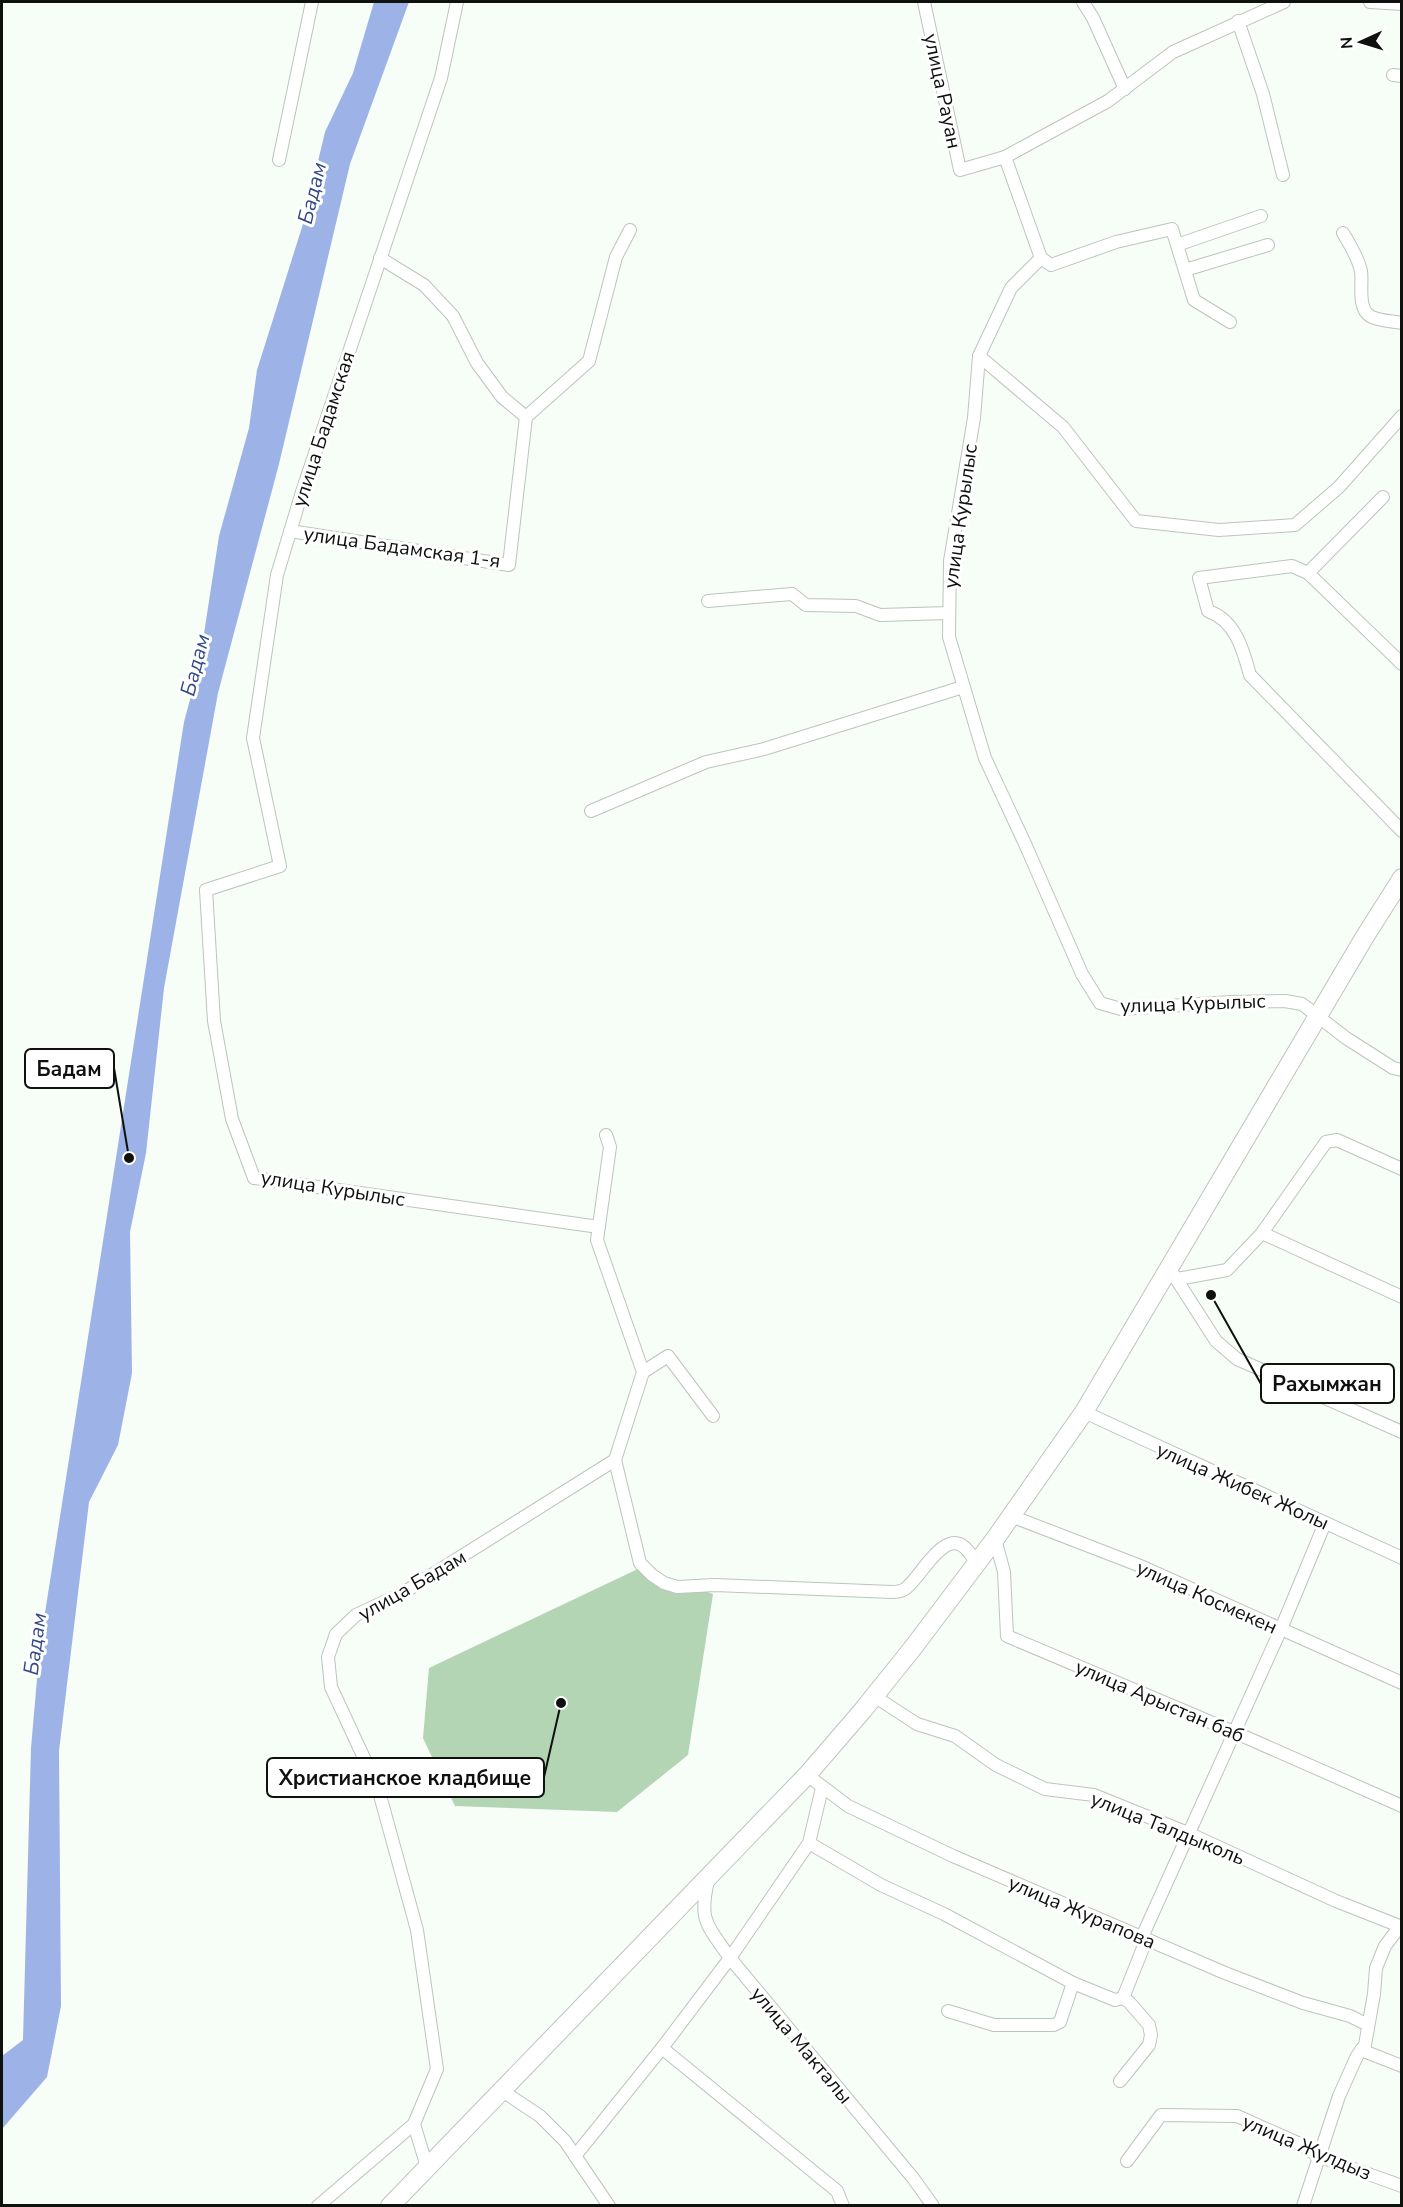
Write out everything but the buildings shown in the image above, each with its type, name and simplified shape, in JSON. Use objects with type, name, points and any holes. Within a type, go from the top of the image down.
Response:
[{"type":"highway","points":[[390,2205],[807,1775],[874,1696],[976,1564],[1084,1412],[1173,1274],[1364,938],[1401,878]]},
{"type":"street","points":[[279,160],[312,2]]},
{"type":"street","name":"улица Бадамская","points":[[280,866],[253,738],[277,575],[441,78],[457,2]]},
{"type":"street","name":"улица Рауан","points":[[924,2],[960,170],[1005,157]]},
{"type":"street","points":[[1083,2],[1093,18],[1125,89]]},
{"type":"street","points":[[1230,322],[1194,300],[1172,229],[1116,242],[1051,265],[1041,258],[1005,157],[1108,101],[1173,52],[1284,2]]},
{"type":"street","points":[[1370,2],[1401,4]]},
{"type":"street","points":[[1238,21],[1263,94],[1283,175]]},
{"type":"street","points":[[1177,245],[1261,216]]},
{"type":"street","points":[[380,258],[424,285],[453,316],[477,363],[502,397],[526,417],[589,361],[616,257],[630,230]]},
{"type":"street","points":[[1343,233],[1356,257],[1361,273],[1365,312],[1371,316],[1401,323]]},
{"type":"street","points":[[1185,270],[1268,245]]},
{"type":"street","name":"улица Курылыс","points":[[1041,258],[1011,288],[979,356],[974,418],[950,561],[949,637],[984,758],[1026,846],[1082,974],[1100,1003],[1121,1009],[1231,1002],[1285,1001],[1302,1004],[1346,1038],[1401,1071]]},
{"type":"street","points":[[979,356],[1063,427],[1136,521],[1219,530],[1295,525],[1340,488],[1401,416]]},
{"type":"street","name":"улица Бадамская 1-я","points":[[290,531],[509,565],[526,417]]},
{"type":"street","points":[[1308,573],[1383,497]]},
{"type":"street","points":[[1401,664],[1308,573],[1292,566],[1199,578],[1208,611],[1220,615],[1242,644],[1250,675],[1401,831]]},
{"type":"street","points":[[708,601],[792,594],[806,605],[856,606],[880,615],[949,613]]},
{"type":"street","points":[[591,811],[706,762],[764,749],[963,687]]},
{"type":"street","name":"улица Курылыс","points":[[280,866],[206,890],[214,1022],[232,1119],[254,1178],[599,1227]]},
{"type":"street","points":[[606,1135],[610,1147],[597,1240],[643,1372],[615,1460],[640,1563],[664,1583],[677,1587],[715,1584],[892,1593],[905,1590],[938,1550],[952,1545],[962,1545],[971,1552],[976,1564]]},
{"type":"street","points":[[1401,1169],[1337,1140],[1326,1142],[1262,1233],[1227,1270],[1173,1274],[1216,1341],[1237,1359],[1401,1432]]},
{"type":"street","points":[[1262,1233],[1401,1297]]},
{"type":"street","points":[[643,1372],[668,1356],[713,1416]]},
{"type":"street","name":"улица Жибек Жолы","points":[[1084,1412],[1401,1558]]},
{"type":"street","name":"улица Бадам","points":[[414,2124],[437,2069],[417,1930],[378,1788],[331,1687],[328,1657],[336,1634],[356,1615],[403,1593],[615,1460]]},
{"type":"street","name":"улица Космекен","points":[[1011,1516],[1138,1565],[1401,1683]]},
{"type":"street","points":[[1123,1998],[1143,1948],[1142,1937],[1281,1629],[1325,1523]]},
{"type":"street","name":"улица Арыстан баб","points":[[995,1539],[1004,1572],[1007,1636],[1401,1806]]},
{"type":"street","name":"улица Талдыколь","points":[[874,1696],[917,1724],[955,1736],[996,1765],[1045,1789],[1094,1795],[1188,1833],[1401,1927]]},
{"type":"street","name":"улица Журапова","points":[[807,1775],[848,1806],[954,1856],[1225,1973],[1303,2003],[1350,2016],[1368,2025]]},
{"type":"street","points":[[575,2156],[662,2048],[730,1958],[808,1843],[822,1788]]},
{"type":"street","points":[[808,1843],[881,1885],[953,1919],[1073,1983],[1115,2000],[1123,1998]]},
{"type":"street","name":"улица Макталы","points":[[711,1873],[703,1900],[705,1923],[730,1958],[933,2205]]},
{"type":"street","points":[[1303,2205],[1340,2096],[1357,2056],[1365,2046],[1376,1968],[1385,1946],[1401,1927]]},
{"type":"street","points":[[948,2011],[994,2025],[1054,2025],[1060,2022],[1073,1983]]},
{"type":"street","points":[[1119,2081],[1149,2045],[1151,2035],[1149,2025],[1123,1998]]},
{"type":"street","points":[[662,2048],[837,2191],[843,2205]]},
{"type":"street","points":[[1361,2050],[1401,2066]]},
{"type":"street","points":[[501,2090],[540,2116],[565,2140],[609,2205]]},
{"type":"street","name":"улица Жулдыз","points":[[1126,2161],[1161,2115],[1237,2116],[1300,2144],[1318,2156],[1401,2186]]},
{"type":"street","points":[[318,2205],[414,2124],[427,2167]]},
{"type":"green space","points":[[640,1568],[713,1594],[688,1755],[617,1812],[455,1806],[423,1738],[429,1668]]},
{"type":"water","points":[[374,2],[409,2],[350,164],[279,464],[218,693],[164,988],[146,1153],[130,1232],[132,1373],[118,1445],[89,1502],[59,1751],[61,2006],[47,2077],[2,2129],[2,2056],[23,2040],[31,1748],[40,1645],[184,722],[199,666],[219,536],[249,428],[257,370],[303,224],[325,132],[353,73]]},
{"type":"place","name":"Бадам","points":[[129,1158]]},
{"type":"place","name":"Рахымжан","points":[[1211,1295]]},
{"type":"place","name":"Христианское кладбище","points":[[561,1703]]}]
